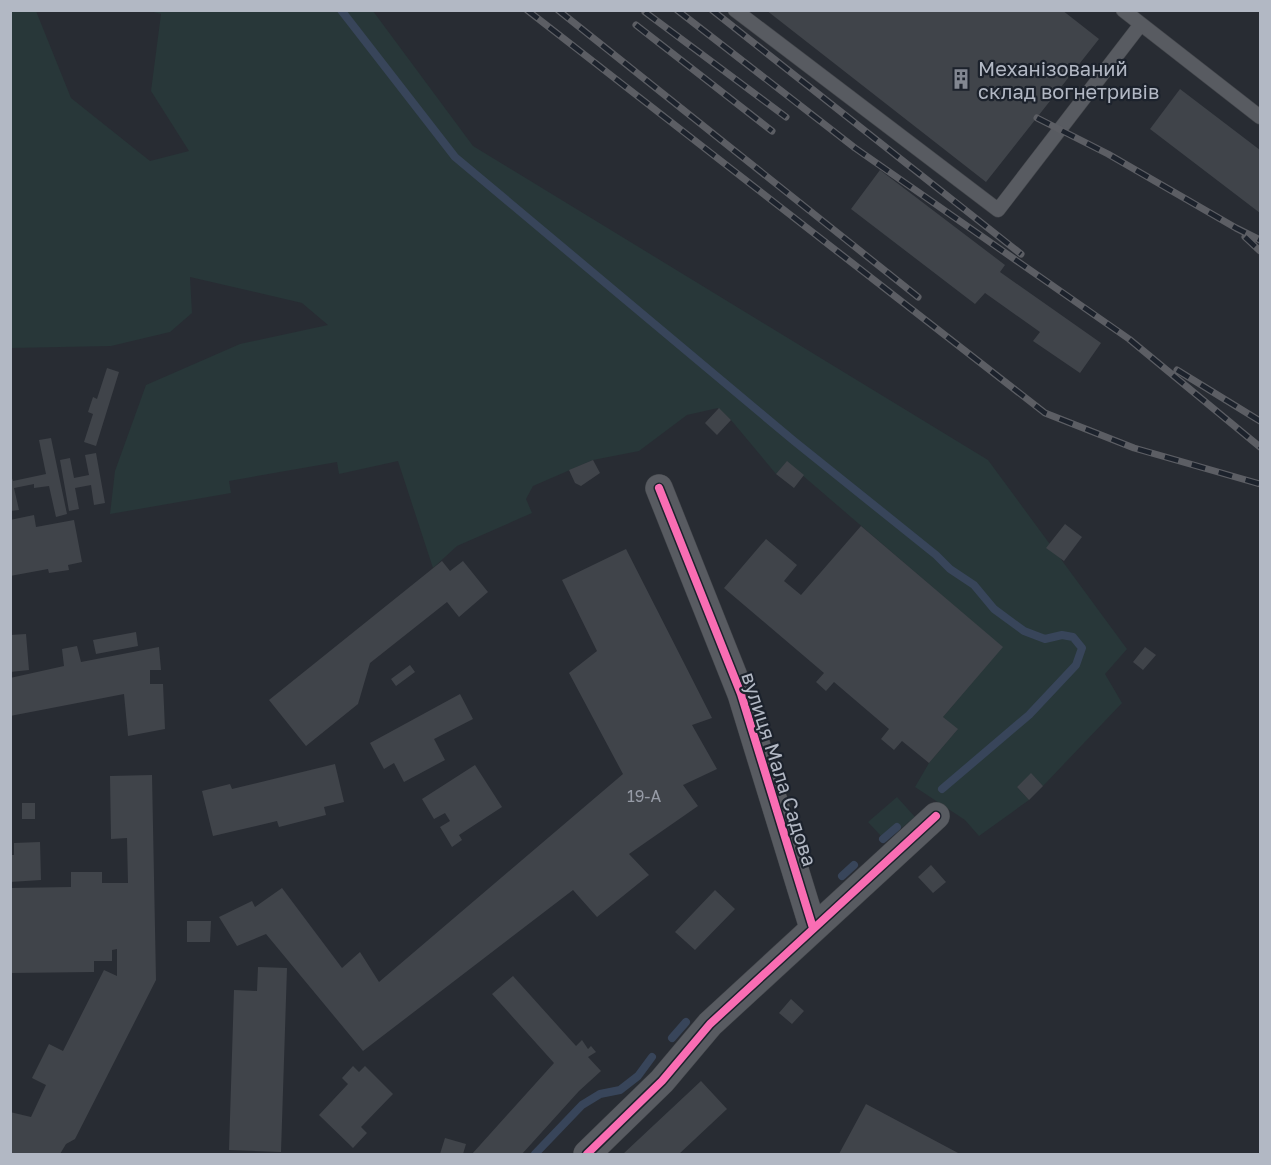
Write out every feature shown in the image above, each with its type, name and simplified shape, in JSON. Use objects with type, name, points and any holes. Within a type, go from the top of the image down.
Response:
[{"type":"street","name":"вулиця Мала Садова","points":[[659,488],[741,694],[813,928]]},
{"type":"street","points":[[587,1155],[662,1081],[710,1024],[936,816]]},
{"type":"lane","points":[[735,10],[998,210],[1141,24]]},
{"type":"lane","points":[[1123,10],[1260,117]]},
{"type":"shaded area","points":[[10,11],[36,11],[71,98],[150,161],[189,151],[151,91],[161,14],[150,11],[373,11],[473,146],[988,460],[1127,649],[1105,674],[1122,703],[1043,786],[1031,774],[1017,787],[1029,800],[979,836],[965,820],[915,787],[929,763],[957,730],[943,717],[1002,647],[787,462],[776,474],[731,420],[718,408],[687,415],[639,451],[593,460],[533,486],[526,499],[532,513],[457,546],[433,568],[398,461],[339,474],[337,462],[229,481],[231,493],[110,514],[115,471],[146,385],[240,344],[328,325],[302,303],[190,277],[192,313],[170,332],[111,346],[11,348]]},
{"type":"shaded area","points":[[897,797],[915,817],[899,830],[895,825],[881,836],[868,822]]},
{"type":"building","name":"Механізований склад вогнетривів","points":[[766,10],[1062,10],[1099,39],[986,182]]},
{"type":"building","points":[[1180,89],[1260,150],[1260,213],[1150,129]]},
{"type":"building","points":[[880,170],[1005,265],[1000,272],[1101,343],[1080,373],[1033,341],[1040,332],[985,293],[975,304],[851,209]]},
{"type":"building","points":[[107,368],[119,372],[96,446],[84,442],[93,414],[88,412],[93,397],[97,399]]},
{"type":"building","points":[[719,408],[731,420],[717,435],[705,423]]},
{"type":"building","points":[[51,438],[67,514],[56,517],[49,486],[34,488],[34,484],[14,488],[19,510],[10,511],[10,473],[13,481],[46,474],[39,440]]},
{"type":"building","points":[[96,453],[105,503],[94,505],[91,485],[75,488],[79,509],[69,511],[60,460],[70,458],[74,478],[89,475],[85,455]]},
{"type":"building","points":[[593,460],[600,473],[581,486],[575,483],[569,470]]},
{"type":"building","points":[[787,461],[804,475],[794,488],[776,474]]},
{"type":"building","points":[[34,515],[36,527],[74,520],[82,562],[68,565],[69,570],[49,573],[48,569],[10,576],[10,520]]},
{"type":"building","points":[[1065,524],[1082,537],[1064,561],[1046,548]]},
{"type":"building","points":[[861,526],[1003,647],[943,717],[958,729],[929,763],[902,741],[894,750],[881,739],[889,729],[834,682],[826,691],[816,682],[824,673],[724,588],[766,539],[797,565],[784,581],[801,595]]},
{"type":"building","points":[[626,549],[712,718],[692,725],[717,769],[683,785],[698,806],[629,854],[649,875],[597,917],[573,890],[363,1051],[266,934],[237,946],[219,917],[252,901],[255,907],[282,888],[342,968],[360,952],[379,982],[623,774],[569,673],[597,651],[562,580]]},
{"type":"building","points":[[442,561],[450,571],[463,561],[488,592],[459,617],[447,602],[370,663],[358,704],[306,746],[269,700]]},
{"type":"building","points":[[136,632],[138,646],[96,654],[93,640]]},
{"type":"building","points":[[26,634],[29,670],[10,672],[10,635]]},
{"type":"building","points":[[77,646],[81,662],[159,647],[161,670],[150,670],[150,684],[163,684],[165,729],[128,736],[124,694],[10,716],[10,678],[64,666],[62,649]]},
{"type":"building","points":[[1145,647],[1156,655],[1143,670],[1133,662]]},
{"type":"building","points":[[410,665],[415,672],[396,686],[391,679]]},
{"type":"building","points":[[460,694],[473,719],[434,739],[445,760],[404,782],[394,763],[384,769],[370,743]]},
{"type":"building","points":[[335,764],[344,802],[324,807],[326,815],[279,827],[277,821],[213,836],[202,791],[230,784],[232,789]]},
{"type":"building","points":[[475,765],[502,807],[459,835],[462,840],[452,847],[440,827],[450,821],[445,813],[434,819],[422,799]]},
{"type":"building","points":[[1031,773],[1043,786],[1029,800],[1017,787]]},
{"type":"building","points":[[152,775],[156,980],[75,1139],[66,1144],[60,1154],[10,1154],[10,1112],[31,1117],[46,1085],[32,1078],[49,1044],[63,1051],[104,970],[117,976],[117,949],[112,950],[112,961],[94,961],[94,972],[10,973],[10,888],[71,887],[71,872],[102,872],[102,883],[128,883],[127,838],[111,839],[110,776]]},
{"type":"building","points":[[22,803],[35,803],[35,819],[22,819]]},
{"type":"building","points":[[40,842],[41,880],[10,882],[10,855],[14,855],[14,843]]},
{"type":"building","points":[[931,865],[946,882],[933,893],[918,877]]},
{"type":"building","points":[[715,890],[735,909],[695,950],[675,932]]},
{"type":"building","points":[[187,921],[211,921],[210,942],[187,942]]},
{"type":"building","points":[[258,967],[287,968],[281,1152],[229,1150],[234,990],[257,991]]},
{"type":"building","points":[[513,976],[576,1046],[582,1040],[588,1049],[591,1046],[596,1052],[588,1057],[601,1071],[579,1091],[522,1154],[472,1154],[554,1063],[492,994]]},
{"type":"building","points":[[791,999],[804,1011],[792,1024],[779,1013]]},
{"type":"building","points":[[353,1066],[359,1072],[365,1066],[393,1094],[361,1127],[367,1133],[353,1148],[319,1115],[348,1084],[342,1078]]},
{"type":"building","points":[[701,1081],[727,1109],[679,1154],[623,1154]]},
{"type":"building","points":[[866,1104],[960,1154],[839,1154]]},
{"type":"building","points":[[445,1138],[466,1144],[463,1154],[440,1154]]},
{"type":"waterway","points":[[341,10],[455,157],[794,441],[936,555],[950,569],[974,585],[994,609],[1024,631],[1045,639],[1062,635],[1073,637],[1082,648],[1076,665],[1029,715],[942,789]]},
{"type":"waterway","points":[[883,839],[897,827]]},
{"type":"waterway","points":[[842,876],[854,865]]},
{"type":"waterway","points":[[672,1038],[686,1022]]},
{"type":"waterway","points":[[535,1154],[582,1105],[600,1094],[620,1090],[638,1076],[652,1057]]},
{"type":"railway","points":[[527,10],[1045,413],[1134,448],[1260,484]]},
{"type":"railway","points":[[558,10],[918,297]]},
{"type":"railway","points":[[677,10],[855,148],[1129,339],[1260,447]]},
{"type":"railway","points":[[712,10],[1021,254]]},
{"type":"railway","points":[[645,12],[786,117]]},
{"type":"railway","points":[[636,25],[772,131]]},
{"type":"railway","points":[[1037,118],[1108,154],[1260,240]]},
{"type":"railway","points":[[1245,237],[1260,251]]},
{"type":"railway","points":[[1177,370],[1260,421]]},
{"type":"cycle path","points":[[659,488],[741,694],[813,928]]},
{"type":"cycle path","points":[[587,1154],[662,1081],[710,1024],[936,816]]},
{"type":"place","name":"Механізований склад вогнетривів","points":[[961,79]]}]
